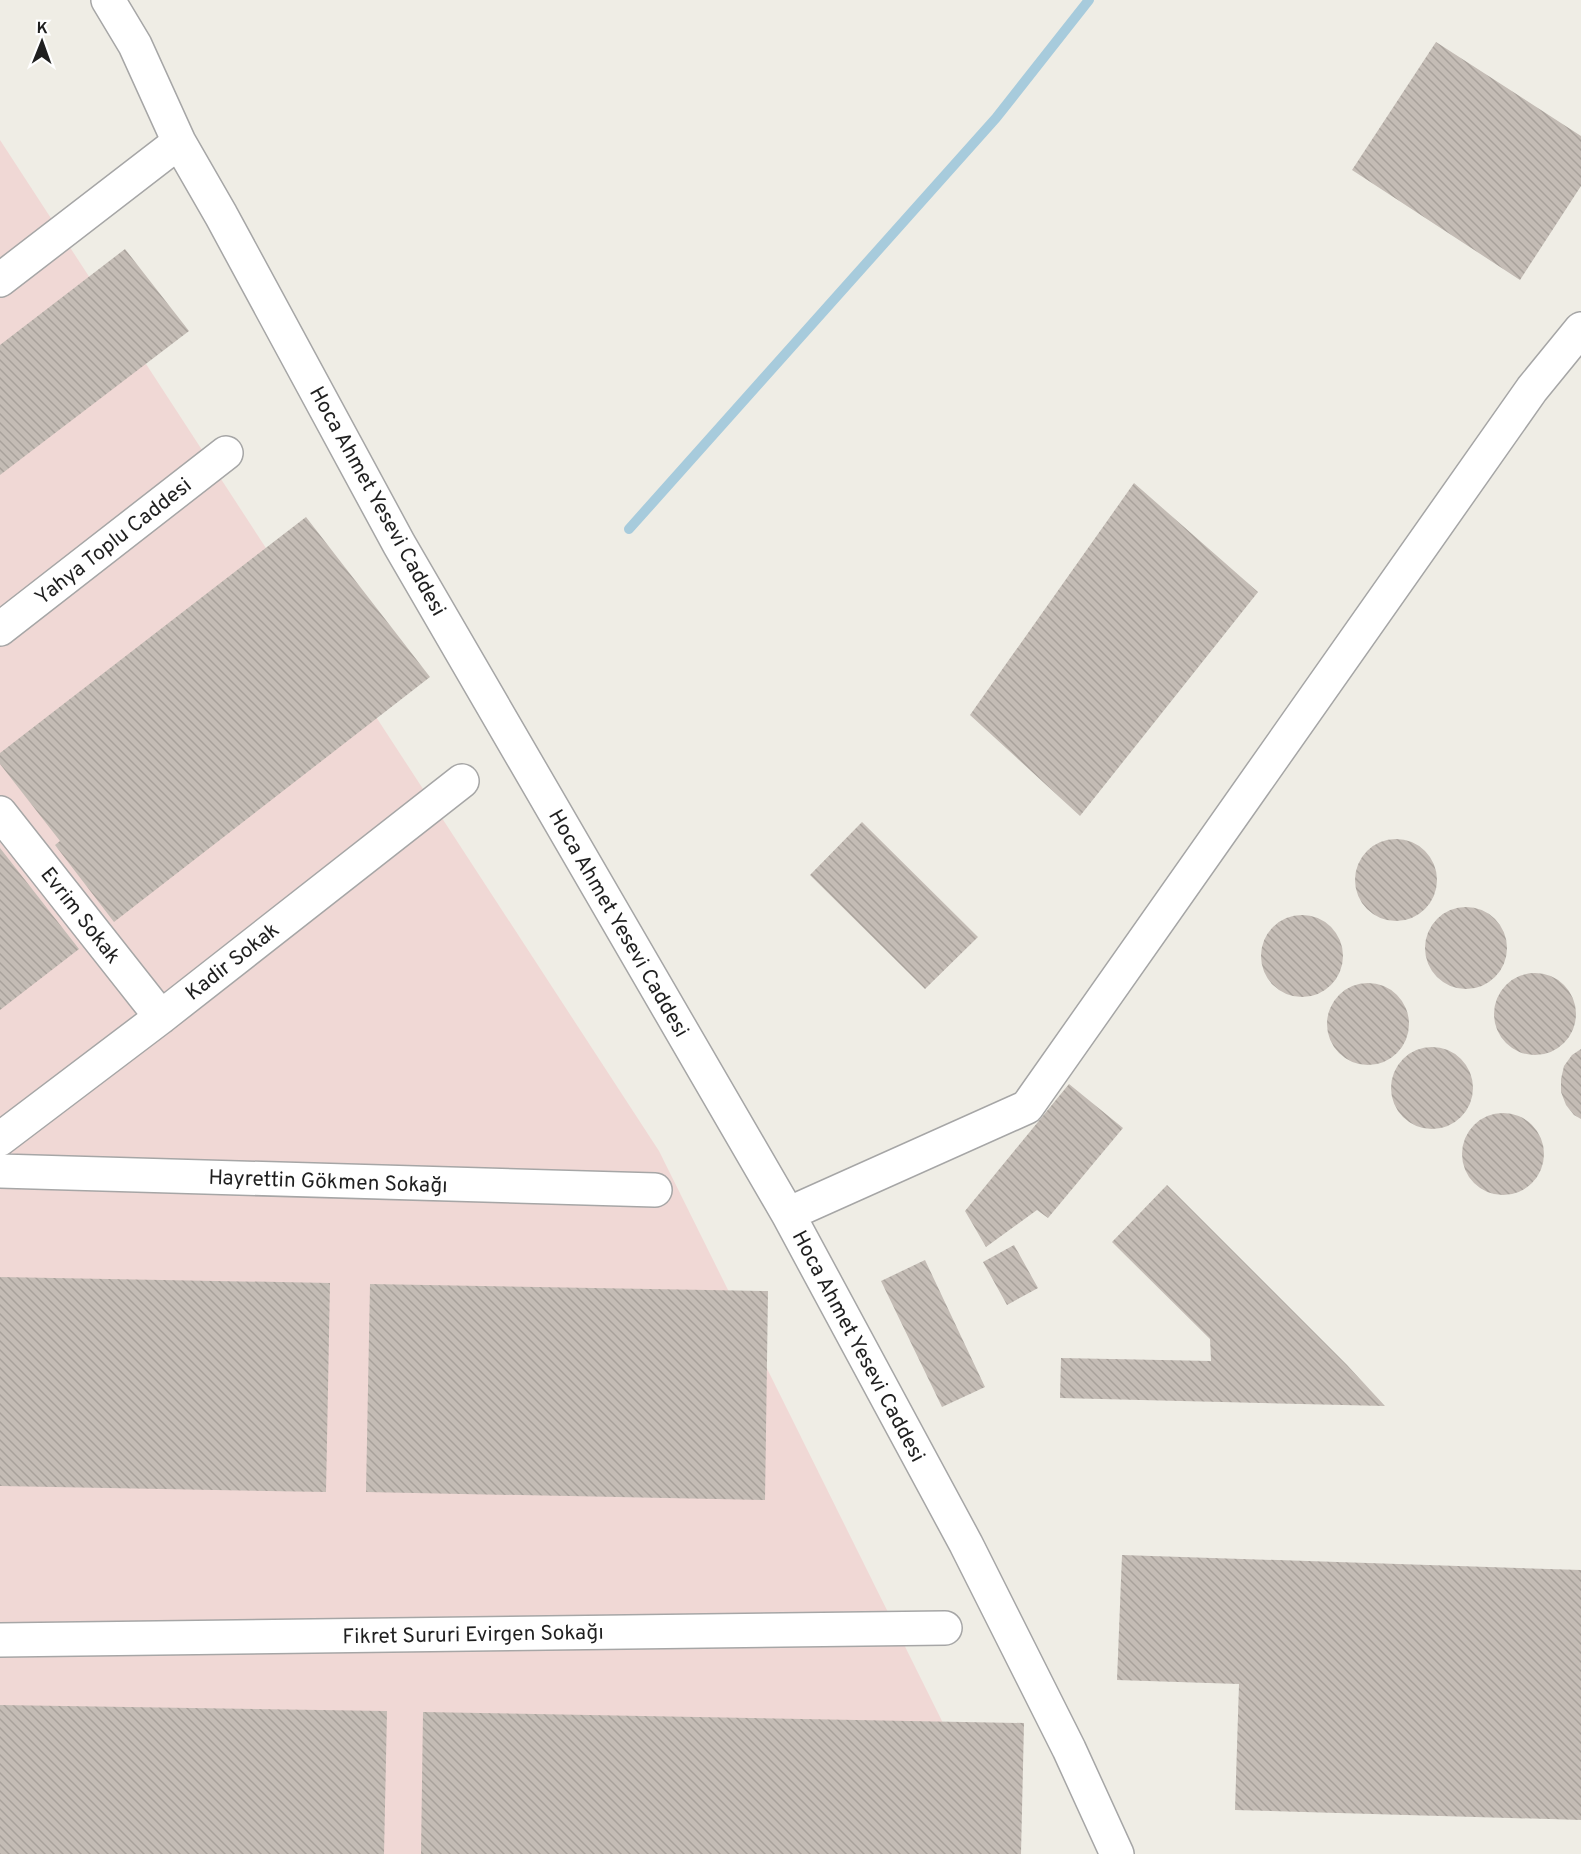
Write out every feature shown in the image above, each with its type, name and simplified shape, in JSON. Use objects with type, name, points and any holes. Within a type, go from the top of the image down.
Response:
[{"type":"street","name":"Hoca Ahmet Yesevi Caddesi","points":[[108,0],[135,45],[179,142],[405,554],[788,1214],[966,1544],[1069,1749],[1117,1854]]},
{"type":"street","points":[[0,280],[179,142]]},
{"type":"street","points":[[788,1214],[1027,1107],[1532,390],[1581,329]]},
{"type":"street","name":"Yahya Toplu Caddesi","points":[[0,629],[226,453]]},
{"type":"street","name":"Kadir Sokak","points":[[0,1139],[161,1017],[462,781]]},
{"type":"street","name":"Evrim Sokak","points":[[0,813],[161,1017]]},
{"type":"street","name":"Hayrettin Gökmen Sokağı","points":[[0,1171],[655,1190]]},
{"type":"street","name":"Fikret Sururi Evirgen Sokağı","points":[[0,1640],[945,1628]]},
{"type":"shaded area","points":[[0,140],[659,1151],[1008,1854],[0,1854]]},
{"type":"building","points":[[1436,42],[1581,136],[1581,186],[1520,280],[1352,170]]},
{"type":"building","points":[[125,249],[189,331],[0,475],[0,345]]},
{"type":"building","points":[[1134,483],[1258,592],[1080,816],[970,715]]},
{"type":"building","points":[[306,517],[430,677],[114,922],[55,845],[60,841],[0,764],[0,753]]},
{"type":"building","points":[[862,822],[978,937],[925,989],[810,875]]},
{"type":"building","points":[[1396,839],[1412,842],[1425,851],[1434,864],[1437,880],[1434,896],[1425,909],[1412,918],[1396,921],[1380,918],[1367,909],[1358,896],[1355,880],[1358,864],[1367,851],[1380,842]]},
{"type":"building","points":[[0,848],[79,949],[0,1010]]},
{"type":"building","points":[[1466,907],[1482,910],[1495,919],[1504,932],[1507,948],[1504,964],[1495,977],[1482,986],[1466,989],[1450,986],[1437,977],[1428,964],[1425,948],[1428,932],[1437,919],[1450,910]]},
{"type":"building","points":[[1302,915],[1318,918],[1331,927],[1340,940],[1343,956],[1340,972],[1331,985],[1318,994],[1302,997],[1286,994],[1273,985],[1264,972],[1261,956],[1264,940],[1273,927],[1286,918]]},
{"type":"building","points":[[1535,973],[1551,976],[1564,985],[1573,998],[1576,1014],[1573,1030],[1564,1043],[1551,1052],[1535,1055],[1519,1052],[1506,1043],[1497,1030],[1494,1014],[1497,998],[1506,985],[1519,976]]},
{"type":"building","points":[[1368,983],[1384,986],[1397,995],[1406,1008],[1409,1024],[1406,1040],[1397,1053],[1384,1062],[1368,1065],[1352,1062],[1339,1053],[1330,1040],[1327,1024],[1330,1008],[1339,995],[1352,986]]},
{"type":"building","points":[[1432,1047],[1448,1050],[1461,1059],[1470,1072],[1473,1088],[1470,1104],[1461,1117],[1448,1126],[1432,1129],[1416,1126],[1403,1117],[1394,1104],[1391,1088],[1394,1072],[1403,1059],[1416,1050]]},
{"type":"building","points":[[1581,1049],[1581,1119],[1574,1115],[1566,1105],[1561,1092],[1561,1079],[1564,1066],[1572,1055]]},
{"type":"building","points":[[1069,1084],[1123,1128],[1048,1218],[1037,1210],[986,1247],[965,1211]]},
{"type":"building","points":[[1503,1113],[1519,1116],[1532,1125],[1541,1138],[1544,1154],[1541,1170],[1532,1183],[1519,1192],[1503,1195],[1487,1192],[1474,1183],[1465,1170],[1462,1154],[1465,1138],[1474,1125],[1487,1116]]},
{"type":"building","points":[[1167,1185],[1385,1406],[1060,1398],[1061,1358],[1211,1361],[1210,1339],[1112,1242]]},
{"type":"building","points":[[1014,1245],[1038,1288],[1007,1305],[983,1262]]},
{"type":"building","points":[[925,1260],[985,1387],[942,1407],[881,1281]]},
{"type":"building","points":[[0,1277],[330,1283],[326,1492],[0,1486]]},
{"type":"building","points":[[370,1284],[768,1291],[765,1500],[366,1492]]},
{"type":"building","points":[[1122,1555],[1581,1570],[1581,1820],[1235,1810],[1239,1684],[1117,1680]]},
{"type":"building","points":[[0,1705],[387,1711],[384,1854],[0,1854]]},
{"type":"building","points":[[423,1712],[1024,1723],[1021,1854],[421,1854]]},
{"type":"waterway","points":[[629,529],[996,118],[1089,0]]}]
